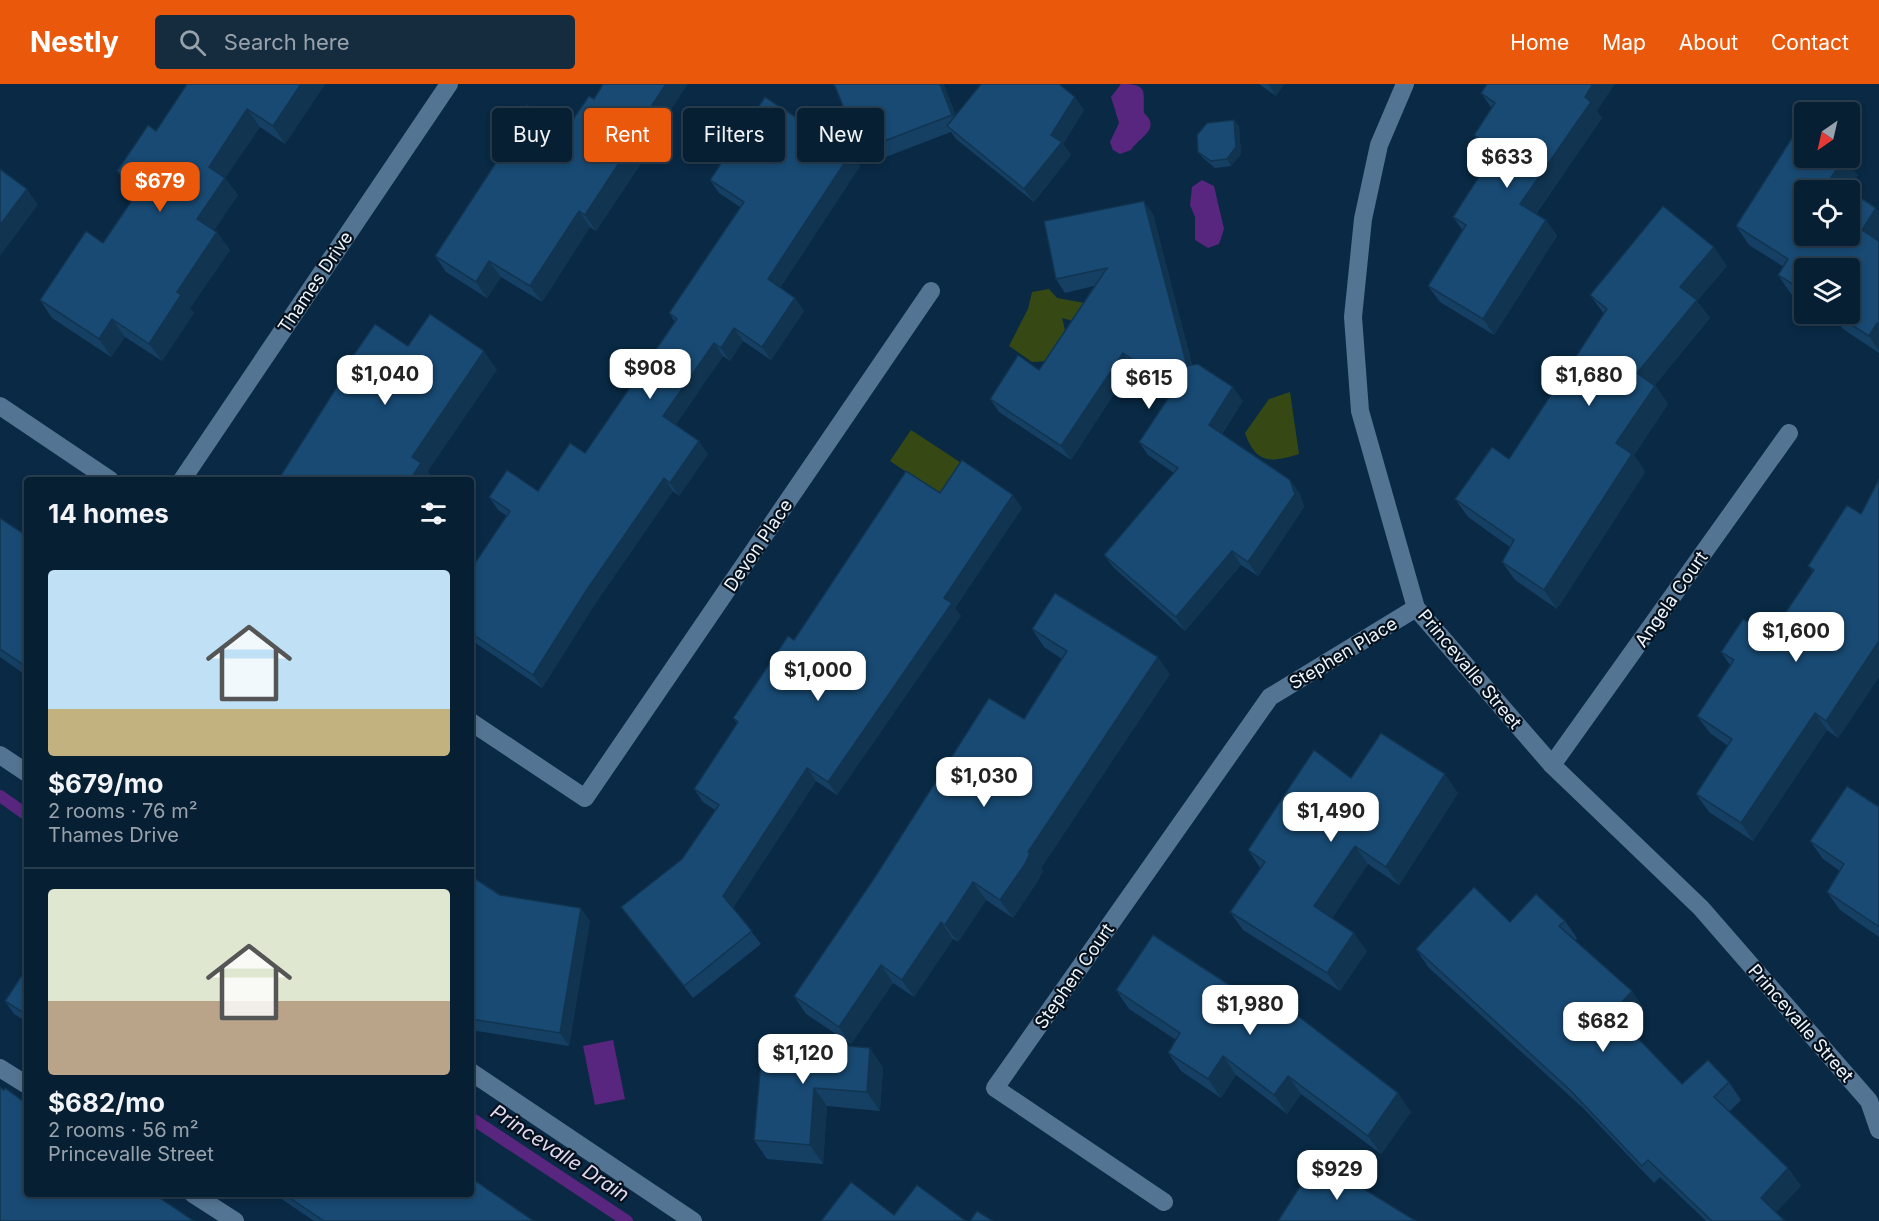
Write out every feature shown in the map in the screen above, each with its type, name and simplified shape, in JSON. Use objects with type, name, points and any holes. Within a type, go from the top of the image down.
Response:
[{"type":"street","name":"Thames Drive","points":[[184,477],[449,84]]},
{"type":"street","name":"Princevalle Street","points":[[1405,84],[1379,145],[1363,219],[1353,317],[1360,411],[1416,608],[1552,765],[1701,908],[1874,1097],[1879,1130]]},
{"type":"street","name":"Devon Place","points":[[474,724],[585,798],[931,291]]},
{"type":"street","points":[[0,406],[106,477]]},
{"type":"street","name":"Angela Court","points":[[1552,765],[1789,433]]},
{"type":"street","name":"Stephen Place","points":[[1270,697],[1416,608]]},
{"type":"street","name":"Stephen Court","points":[[1164,1202],[995,1088],[1270,697]]},
{"type":"street","points":[[0,755],[24,771]]},
{"type":"street","points":[[0,1068],[24,1083]]},
{"type":"street","points":[[474,1074],[693,1221]]},
{"type":"street","points":[[198,1197],[235,1221]]},
{"type":"green space","points":[[1049,289],[1057,298],[1085,303],[1095,327],[1062,318],[1065,337],[1061,346],[1049,361],[1032,362],[1009,346],[1028,309],[1032,292]]},
{"type":"green space","points":[[1290,392],[1299,454],[1280,459],[1259,456],[1245,433],[1269,399]]},
{"type":"green space","points":[[911,430],[972,470],[951,502],[890,461]]},
{"type":"shaded area","points":[[1121,84],[1136,85],[1143,90],[1144,113],[1151,124],[1147,133],[1131,150],[1120,154],[1113,150],[1110,142],[1119,123],[1111,97]]},
{"type":"shaded area","points":[[1202,180],[1214,186],[1224,229],[1219,244],[1208,248],[1195,240],[1195,217],[1190,205],[1192,187]]},
{"type":"shaded area","points":[[613,1040],[625,1099],[595,1105],[583,1046]]},
{"type":"building","points":[[187,84],[301,84],[273,126],[247,109],[209,167],[225,178],[197,219],[217,232],[177,292],[181,295],[149,344],[112,319],[99,339],[40,300],[86,231],[103,243],[141,187],[117,171],[148,125],[156,131]]},
{"type":"building","points":[[603,84],[666,84],[650,108],[584,108],[584,162],[620,162],[585,215],[579,211],[530,286],[489,261],[476,282],[435,256],[496,162],[572,162],[572,121],[589,96],[594,99]]},
{"type":"building","points":[[834,84],[940,84],[952,115],[884,141],[884,108],[844,108]]},
{"type":"building","points":[[981,84],[1059,84],[1075,97],[1051,135],[1062,142],[1024,189],[947,126]]},
{"type":"building","points":[[1487,84],[1593,84],[1585,97],[1591,102],[1520,204],[1546,220],[1483,319],[1428,286],[1466,225],[1453,217],[1496,150],[1474,135],[1495,103],[1481,93]]},
{"type":"building","points":[[765,97],[782,108],[758,108]]},
{"type":"building","points":[[785,110],[797,118],[797,162],[845,162],[768,279],[795,298],[762,347],[734,328],[721,348],[714,343],[663,416],[699,441],[670,483],[664,478],[586,591],[533,675],[474,635],[474,565],[510,511],[489,497],[507,470],[538,491],[570,443],[585,453],[677,319],[669,313],[744,202],[710,180],[722,162],[785,162]]},
{"type":"building","points":[[1234,120],[1236,147],[1227,159],[1211,161],[1198,152],[1197,135],[1207,123]]},
{"type":"building","points":[[1794,135],[1794,168],[1837,168],[1830,179],[1832,180],[1794,180],[1794,246],[1860,246],[1860,198],[1876,208],[1862,230],[1879,241],[1879,324],[1877,323],[1869,336],[1850,324],[1860,324],[1860,258],[1794,258],[1794,285],[1778,275],[1788,259],[1736,226]]},
{"type":"building","points":[[0,169],[27,189],[0,225]]},
{"type":"building","points":[[1144,201],[1187,366],[1198,364],[1233,387],[1209,425],[1290,480],[1295,494],[1248,562],[1232,551],[1176,617],[1104,555],[1178,468],[1139,442],[1175,388],[1123,353],[1061,446],[990,399],[1018,355],[1039,370],[1107,268],[1056,279],[1044,221]]},
{"type":"building","points":[[1663,206],[1714,247],[1680,287],[1697,300],[1637,373],[1655,386],[1616,443],[1632,454],[1544,590],[1502,562],[1514,540],[1455,499],[1492,447],[1509,459],[1607,309],[1590,295]]},
{"type":"building","points":[[430,314],[484,351],[412,457],[421,463],[412,477],[280,477],[347,371],[344,369],[375,324],[408,346]]},
{"type":"building","points":[[962,460],[1013,495],[944,598],[952,603],[828,782],[807,768],[723,896],[752,931],[684,986],[621,907],[682,859],[719,805],[694,789],[738,722],[733,718],[788,636],[794,640],[906,471],[940,493]]},
{"type":"building","points":[[1879,479],[1879,641],[1826,721],[1815,713],[1741,823],[1696,794],[1732,739],[1697,716],[1734,660],[1721,652],[1743,619],[1770,636],[1814,570],[1808,566],[1847,505],[1861,514]]},
{"type":"building","points":[[0,518],[24,534],[24,665],[0,649]]},
{"type":"building","points":[[1055,593],[1158,657],[1028,852],[1030,853],[1025,864],[1000,900],[973,882],[945,925],[941,922],[902,980],[881,965],[839,1027],[794,996],[875,877],[989,698],[1024,719],[1067,651],[1032,629]]},
{"type":"building","points":[[1381,733],[1445,774],[1386,867],[1355,846],[1314,906],[1354,933],[1327,973],[1230,912],[1265,862],[1248,850],[1314,750],[1351,778]]},
{"type":"building","points":[[1847,786],[1879,807],[1878,926],[1827,892],[1844,864],[1810,841]]},
{"type":"building","points":[[474,878],[500,895],[581,908],[560,1033],[474,1019]]},
{"type":"building","points":[[1474,887],[1510,922],[1536,894],[1565,921],[1559,926],[1632,991],[1613,1012],[1682,1084],[1708,1060],[1729,1082],[1714,1097],[1788,1168],[1761,1198],[1785,1221],[1712,1221],[1648,1160],[1642,1166],[1571,1091],[1416,949]]},
{"type":"building","points":[[1153,935],[1272,1013],[1280,1002],[1398,1093],[1368,1136],[1288,1076],[1274,1095],[1223,1056],[1208,1079],[1168,1053],[1180,1033],[1116,990]]},
{"type":"building","points":[[24,972],[24,1013],[5,1001]]},
{"type":"building","points":[[763,1038],[870,1048],[867,1092],[814,1088],[810,1145],[754,1140]]},
{"type":"building","points":[[0,1087],[24,1102],[24,1197],[158,1197],[194,1221],[0,1221]]},
{"type":"building","points":[[1317,1160],[1416,1221],[1278,1221]]},
{"type":"building","points":[[474,1180],[534,1221],[324,1221],[288,1197],[474,1197]]},
{"type":"building","points":[[851,1182],[894,1215],[917,1185],[966,1221],[821,1221]]},
{"type":"building","points":[[977,1211],[993,1221],[970,1221]]},
{"type":"waterway","name":"Princevalle Drain","points":[[0,796],[24,813]]},
{"type":"waterway","name":"Princevalle Drain","points":[[474,1120],[627,1221]]}]
